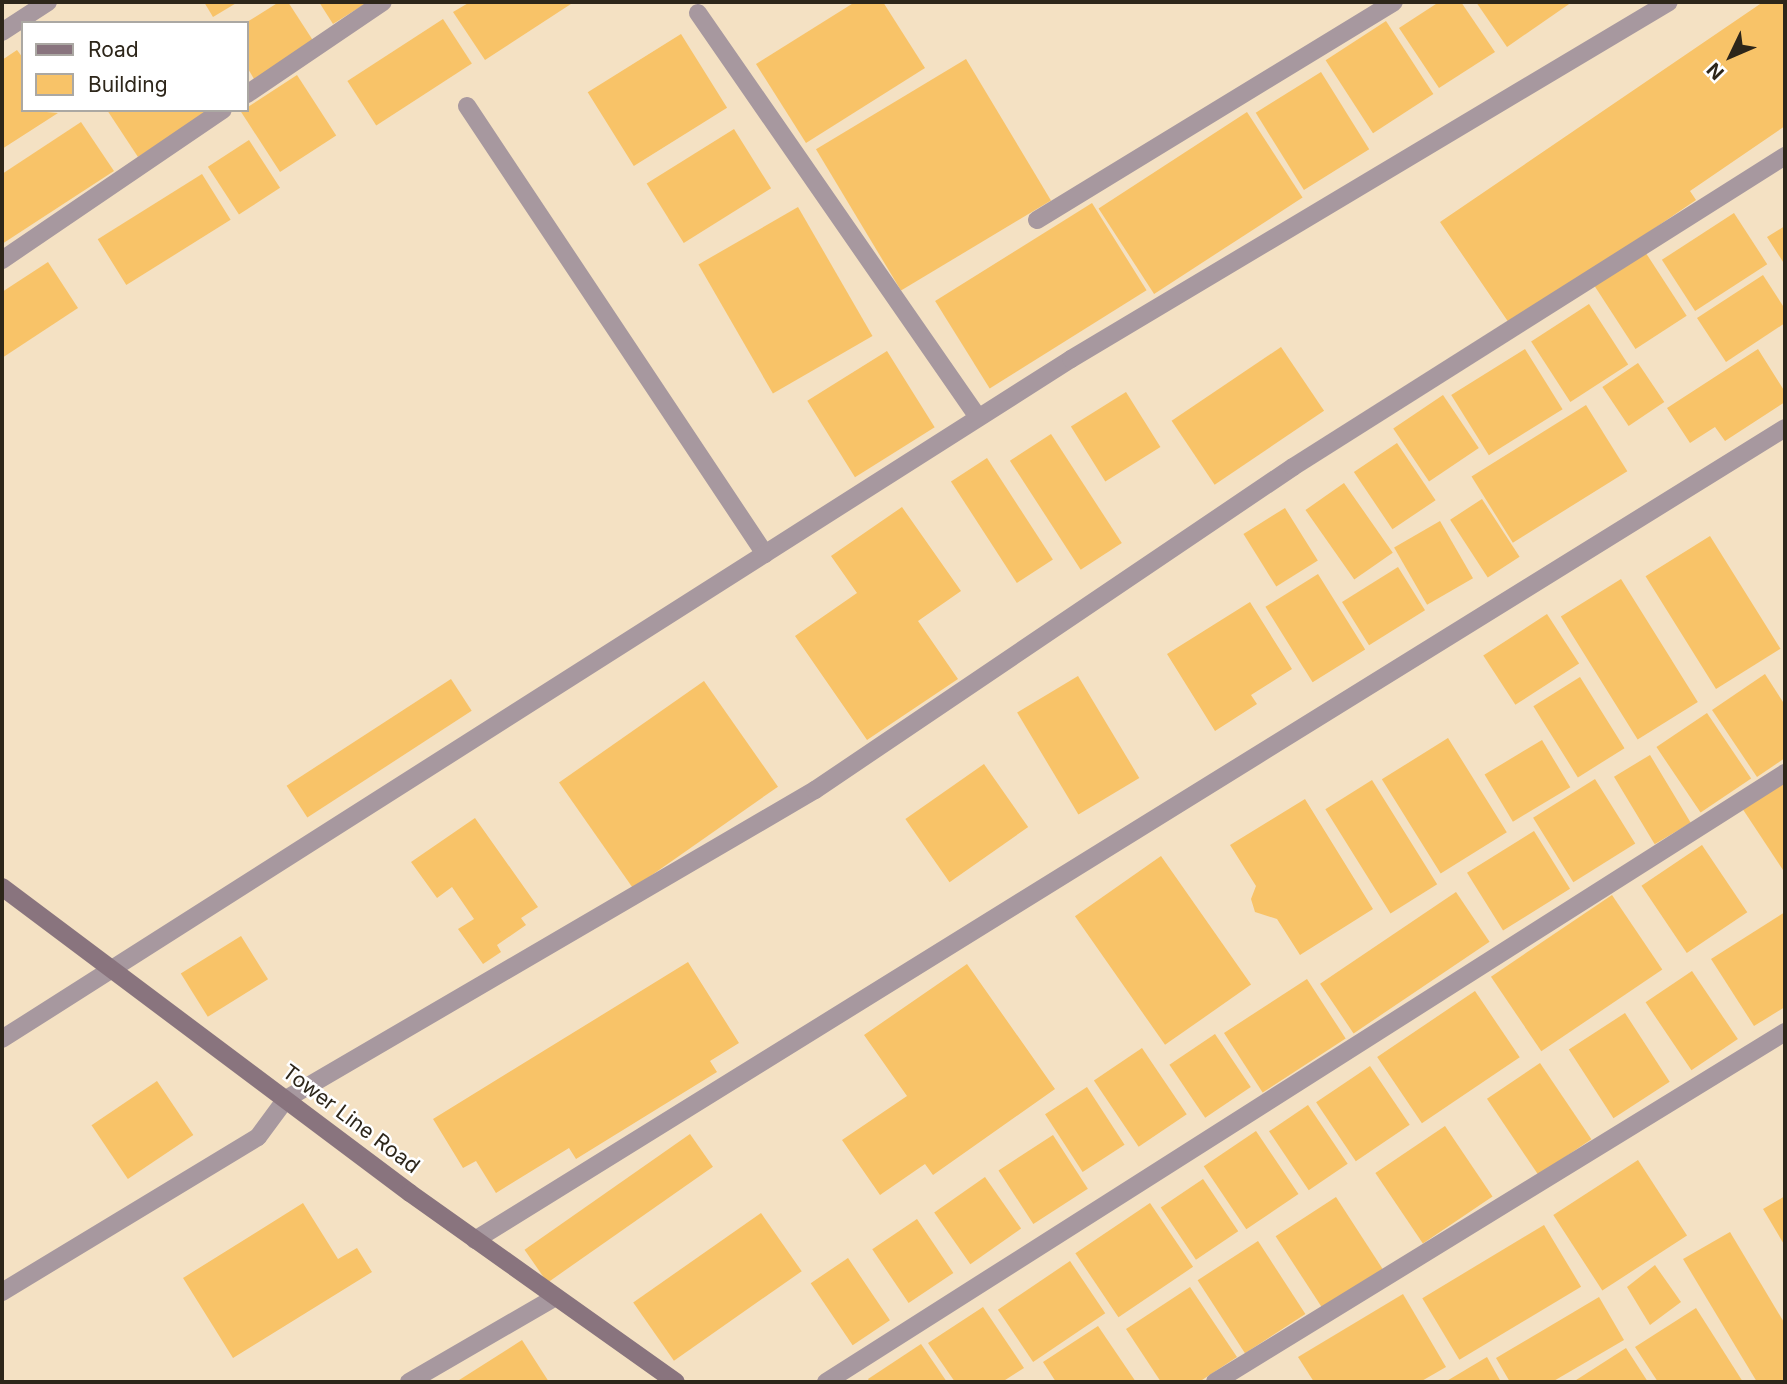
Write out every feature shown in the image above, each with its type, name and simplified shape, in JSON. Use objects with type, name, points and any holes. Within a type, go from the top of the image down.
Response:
[{"type":"street","points":[[2,32],[48,2]]},
{"type":"street","points":[[248,93],[383,2]]},
{"type":"street","points":[[1037,220],[1394,2]]},
{"type":"street","points":[[2,1040],[978,418],[1669,2]]},
{"type":"street","points":[[698,13],[978,418]]},
{"type":"street","points":[[467,106],[765,554]]},
{"type":"street","points":[[2,260],[220,112]]},
{"type":"street","points":[[2,1292],[258,1137],[286,1099],[815,790],[1293,467],[1785,156]]},
{"type":"street","points":[[475,1240],[1785,428]]},
{"type":"street","points":[[827,1382],[1785,773]]},
{"type":"street","name":"Tower Line Road","points":[[2,887],[475,1240],[676,1382]]},
{"type":"street","points":[[1215,1382],[1785,1031]]},
{"type":"street","points":[[410,1382],[554,1298]]},
{"type":"building","points":[[204,2],[238,2],[213,17]]},
{"type":"building","points":[[279,2],[288,2],[314,42],[254,79],[248,69],[248,21]]},
{"type":"building","points":[[319,2],[368,2],[333,24]]},
{"type":"building","points":[[470,2],[574,2],[485,60],[453,12]]},
{"type":"building","points":[[855,2],[883,2],[925,68],[806,143],[756,64]]},
{"type":"building","points":[[1439,2],[1461,2],[1495,52],[1439,88],[1399,28]]},
{"type":"building","points":[[1476,2],[1572,2],[1507,47]]},
{"type":"building","points":[[1763,2],[1785,2],[1785,126],[1690,191],[1696,200],[1511,326],[1440,222]]},
{"type":"building","points":[[443,19],[472,63],[376,126],[347,81]]},
{"type":"building","points":[[1386,21],[1433,94],[1373,133],[1326,60]]},
{"type":"building","points":[[681,34],[727,108],[634,166],[588,92]]},
{"type":"building","points":[[17,50],[21,55],[21,112],[58,113],[2,149],[2,60]]},
{"type":"building","points":[[966,59],[1051,200],[901,291],[816,149]]},
{"type":"building","points":[[1321,72],[1369,149],[1304,190],[1256,113]]},
{"type":"building","points":[[297,75],[336,135],[280,172],[241,112],[248,112],[248,107]]},
{"type":"building","points":[[108,112],[207,112],[138,157]]},
{"type":"building","points":[[1247,112],[1303,198],[1154,294],[1099,208]]},
{"type":"building","points":[[81,122],[114,171],[2,244],[2,174]]},
{"type":"building","points":[[734,129],[771,188],[684,243],[647,184]]},
{"type":"building","points":[[249,140],[280,188],[239,214],[208,167]]},
{"type":"building","points":[[202,174],[231,220],[126,285],[98,239]]},
{"type":"building","points":[[1092,203],[1147,290],[990,388],[935,301]]},
{"type":"building","points":[[798,207],[872,336],[773,394],[698,264]]},
{"type":"building","points":[[1734,213],[1767,264],[1695,311],[1662,260]]},
{"type":"building","points":[[1785,226],[1785,265],[1767,237]]},
{"type":"building","points":[[1642,247],[1687,316],[1636,349],[1591,280]]},
{"type":"building","points":[[48,262],[78,308],[2,358],[2,292]]},
{"type":"building","points":[[1763,275],[1785,309],[1785,323],[1726,362],[1697,318]]},
{"type":"building","points":[[1589,304],[1628,364],[1570,402],[1531,342]]},
{"type":"building","points":[[1281,347],[1324,411],[1215,485],[1172,421]]},
{"type":"building","points":[[1525,349],[1563,409],[1489,455],[1451,395]]},
{"type":"building","points":[[1758,349],[1785,392],[1785,402],[1725,441],[1715,427],[1690,443],[1667,408]]},
{"type":"building","points":[[887,351],[935,427],[855,477],[807,401]]},
{"type":"building","points":[[1638,363],[1664,402],[1629,426],[1602,387]]},
{"type":"building","points":[[1126,392],[1160,447],[1105,482],[1071,426]]},
{"type":"building","points":[[1443,395],[1479,448],[1429,482],[1393,429]]},
{"type":"building","points":[[1586,405],[1627,471],[1513,543],[1472,477]]},
{"type":"building","points":[[1051,434],[1122,543],[1081,570],[1010,461]]},
{"type":"building","points":[[1397,443],[1436,500],[1392,529],[1354,472]]},
{"type":"building","points":[[987,458],[1053,559],[1017,583],[951,481]]},
{"type":"building","points":[[1344,483],[1393,553],[1354,580],[1305,510]]},
{"type":"building","points":[[1482,499],[1520,557],[1488,578],[1450,520]]},
{"type":"building","points":[[902,507],[961,591],[918,621],[958,679],[867,740],[795,636],[857,593],[831,556]]},
{"type":"building","points":[[1285,508],[1318,561],[1276,587],[1243,534]]},
{"type":"building","points":[[1440,521],[1473,578],[1427,605],[1394,548]]},
{"type":"building","points":[[1710,536],[1780,649],[1716,689],[1646,576]]},
{"type":"building","points":[[1398,567],[1425,610],[1369,645],[1342,602]]},
{"type":"building","points":[[1318,574],[1365,649],[1313,682],[1265,607]]},
{"type":"building","points":[[1621,579],[1698,702],[1638,740],[1561,617]]},
{"type":"building","points":[[1250,602],[1292,669],[1251,695],[1257,704],[1215,731],[1167,654]]},
{"type":"building","points":[[1547,614],[1579,663],[1515,705],[1483,655]]},
{"type":"building","points":[[1765,674],[1785,705],[1785,758],[1757,777],[1712,710]]},
{"type":"building","points":[[1078,676],[1139,778],[1078,815],[1017,713]]},
{"type":"building","points":[[1580,677],[1625,748],[1578,777],[1533,706]]},
{"type":"building","points":[[451,679],[472,711],[307,818],[287,786]]},
{"type":"building","points":[[704,681],[778,787],[633,888],[559,783]]},
{"type":"building","points":[[1707,713],[1751,778],[1701,813],[1656,747]]},
{"type":"building","points":[[1448,738],[1507,832],[1441,873],[1382,779]]},
{"type":"building","points":[[1542,740],[1570,787],[1513,822],[1485,775]]},
{"type":"building","points":[[1650,755],[1691,823],[1655,844],[1614,777]]},
{"type":"building","points":[[984,764],[1028,827],[950,882],[905,819]]},
{"type":"building","points":[[1785,774],[1785,873],[1740,805]]},
{"type":"building","points":[[1595,779],[1635,843],[1573,882],[1533,818]]},
{"type":"building","points":[[1372,780],[1437,884],[1391,913],[1325,809]]},
{"type":"building","points":[[1305,799],[1373,909],[1300,955],[1277,919],[1255,912],[1251,899],[1256,886],[1230,845]]},
{"type":"building","points":[[475,818],[538,907],[521,918],[526,925],[497,945],[501,952],[483,964],[458,929],[474,919],[452,887],[437,898],[411,862]]},
{"type":"building","points":[[1534,831],[1570,889],[1503,931],[1467,873]]},
{"type":"building","points":[[1702,845],[1747,912],[1687,953],[1641,886]]},
{"type":"building","points":[[1161,856],[1251,985],[1165,1045],[1075,916]]},
{"type":"building","points":[[1456,892],[1490,942],[1354,1033],[1320,984]]},
{"type":"building","points":[[1612,895],[1662,970],[1541,1051],[1491,977]]},
{"type":"building","points":[[1785,912],[1785,1007],[1754,1026],[1711,959]]},
{"type":"building","points":[[241,936],[268,979],[208,1017],[181,974]]},
{"type":"building","points":[[688,962],[739,1043],[710,1061],[717,1072],[576,1159],[569,1148],[496,1193],[476,1161],[463,1168],[433,1119]]},
{"type":"building","points":[[967,964],[1055,1089],[933,1175],[925,1164],[880,1195],[842,1140],[907,1096],[864,1035]]},
{"type":"building","points":[[1692,971],[1738,1039],[1691,1070],[1646,1002]]},
{"type":"building","points":[[1307,979],[1346,1039],[1263,1092],[1224,1033]]},
{"type":"building","points":[[1475,991],[1520,1057],[1422,1123],[1377,1057]]},
{"type":"building","points":[[1625,1013],[1670,1082],[1613,1118],[1569,1049]]},
{"type":"building","points":[[1215,1034],[1251,1087],[1205,1118],[1169,1065]]},
{"type":"building","points":[[1142,1048],[1187,1114],[1139,1147],[1094,1080]]},
{"type":"building","points":[[1540,1063],[1591,1139],[1538,1175],[1487,1099]]},
{"type":"building","points":[[1370,1066],[1410,1125],[1356,1161],[1316,1102]]},
{"type":"building","points":[[157,1081],[193,1135],[128,1179],[92,1125]]},
{"type":"building","points":[[1087,1087],[1125,1145],[1083,1172],[1045,1114]]},
{"type":"building","points":[[1308,1105],[1348,1164],[1309,1190],[1269,1131]]},
{"type":"building","points":[[1445,1126],[1493,1196],[1423,1243],[1375,1173]]},
{"type":"building","points":[[1256,1131],[1298,1194],[1246,1229],[1204,1166]]},
{"type":"building","points":[[690,1134],[713,1167],[547,1283],[525,1250]]},
{"type":"building","points":[[1053,1135],[1088,1189],[1033,1224],[998,1170]]},
{"type":"building","points":[[1638,1160],[1687,1235],[1602,1290],[1553,1215]]},
{"type":"building","points":[[985,1177],[1021,1229],[970,1264],[934,1213]]},
{"type":"building","points":[[1203,1179],[1238,1231],[1196,1260],[1161,1208]]},
{"type":"building","points":[[1785,1196],[1785,1246],[1763,1209]]},
{"type":"building","points":[[1336,1197],[1383,1269],[1322,1308],[1276,1236]]},
{"type":"building","points":[[303,1203],[338,1259],[357,1248],[372,1272],[233,1358],[183,1278]]},
{"type":"building","points":[[1150,1203],[1193,1267],[1118,1317],[1075,1253]]},
{"type":"building","points":[[761,1213],[802,1271],[674,1361],[633,1302]]},
{"type":"building","points":[[917,1219],[953,1273],[909,1303],[872,1249]]},
{"type":"building","points":[[1544,1225],[1581,1287],[1459,1360],[1422,1298]]},
{"type":"building","points":[[1730,1232],[1785,1324],[1785,1382],[1757,1382],[1683,1259]]},
{"type":"building","points":[[1258,1241],[1305,1314],[1245,1353],[1198,1280]]},
{"type":"building","points":[[848,1258],[890,1320],[853,1345],[811,1283]]},
{"type":"building","points":[[1070,1261],[1105,1313],[1033,1362],[998,1310]]},
{"type":"building","points":[[1655,1265],[1681,1302],[1650,1325],[1627,1287]]},
{"type":"building","points":[[1190,1287],[1237,1357],[1199,1382],[1161,1382],[1126,1329]]},
{"type":"building","points":[[1403,1294],[1446,1367],[1420,1382],[1314,1382],[1298,1357]]},
{"type":"building","points":[[1599,1297],[1624,1340],[1552,1382],[1510,1382],[1496,1358]]},
{"type":"building","points":[[983,1307],[1024,1368],[1002,1382],[955,1382],[928,1343]]},
{"type":"building","points":[[1696,1308],[1743,1382],[1658,1382],[1635,1347]]},
{"type":"building","points":[[1098,1326],[1136,1382],[1056,1382],[1043,1362]]},
{"type":"building","points":[[522,1340],[549,1382],[456,1382]]},
{"type":"building","points":[[921,1344],[947,1382],[870,1382],[868,1379]]},
{"type":"building","points":[[1626,1348],[1648,1382],[1573,1382]]},
{"type":"building","points":[[1487,1357],[1501,1382],[1445,1382]]}]
